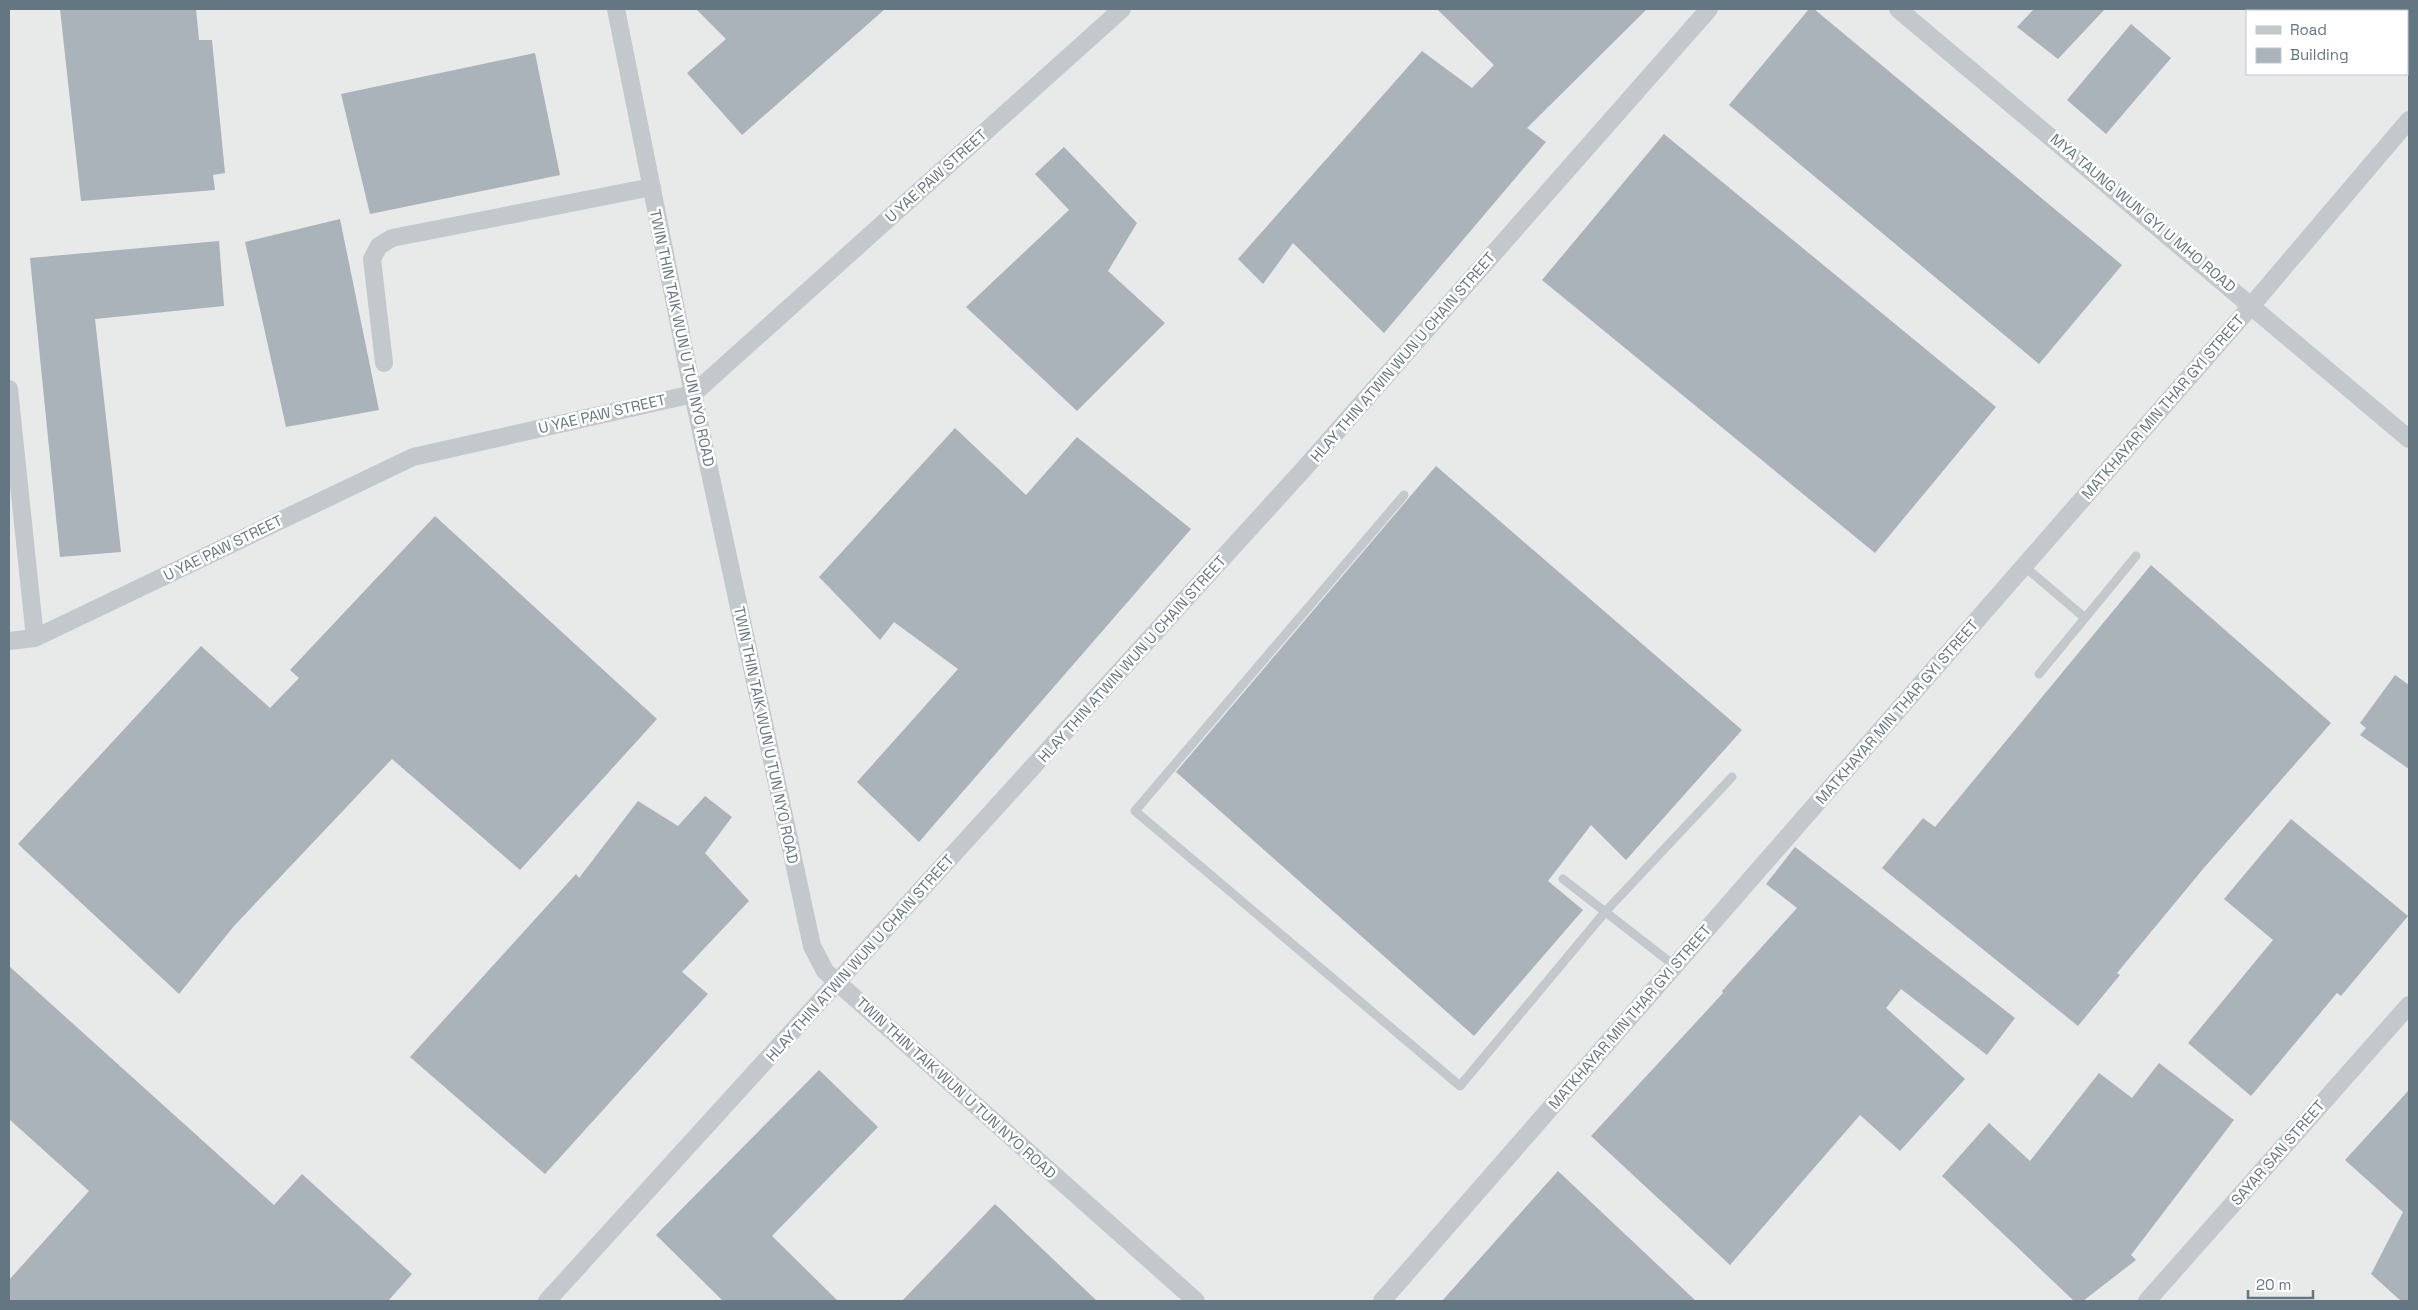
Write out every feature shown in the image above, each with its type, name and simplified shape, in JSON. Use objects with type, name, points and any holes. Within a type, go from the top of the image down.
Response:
[{"type":"street","name":"TWIN THIN TAIK WUN U TUN NYO ROAD","points":[[616,9],[693,394],[812,946],[825,971],[1196,1301]]},
{"type":"street","name":"U YAE PAW STREET","points":[[9,641],[35,638],[413,457],[693,394],[1122,9]]},
{"type":"street","name":"HLAY THIN ATWIN WUN U CHAIN STREET","points":[[547,1301],[1302,471],[1709,9]]},
{"type":"street","name":"MYA TAUNG WUN GYI U MHO ROAD","points":[[1898,9],[2409,439]]},
{"type":"street","name":"MATKHAYAR MIN THAR GYI STREET","points":[[1382,1301],[2252,305],[2409,120]]},
{"type":"street","points":[[384,363],[372,259],[379,246],[392,238],[652,187]]},
{"type":"street","points":[[9,389],[35,638]]},
{"type":"street","name":"SAYAR SAN STREET","points":[[2148,1301],[2409,1005]]},
{"type":"lane","points":[[1404,495],[1135,811],[1460,1086],[1605,912],[1732,777]]},
{"type":"lane","points":[[2039,674],[2136,556]]},
{"type":"lane","points":[[2024,566],[2085,618]]},
{"type":"lane","points":[[1563,879],[1675,966]]},
{"type":"shaded area","points":[[9,9],[2409,9],[2409,1301],[9,1301]]},
{"type":"building","points":[[60,9],[196,9],[199,40],[212,40],[225,173],[213,175],[215,190],[81,201]]},
{"type":"building","points":[[696,9],[885,9],[742,135],[687,73],[726,39]]},
{"type":"building","points":[[1437,9],[1647,9],[1527,128],[1546,142],[1384,333],[1293,243],[1263,284],[1238,259],[1422,51],[1472,88],[1494,65]]},
{"type":"building","points":[[1809,9],[1814,9],[2122,265],[2039,364],[1729,105]]},
{"type":"building","points":[[2034,9],[2105,9],[2058,59],[2017,27]]},
{"type":"building","points":[[2131,24],[2171,58],[2106,134],[2067,100]]},
{"type":"building","points":[[535,53],[560,175],[370,214],[341,94]]},
{"type":"building","points":[[1664,134],[1996,407],[1875,553],[1542,280]]},
{"type":"building","points":[[1064,147],[1137,223],[1108,271],[1165,323],[1077,411],[966,307],[1069,210],[1035,174]]},
{"type":"building","points":[[340,219],[379,410],[286,427],[245,242]]},
{"type":"building","points":[[219,241],[224,306],[95,319],[121,552],[60,557],[30,258]]},
{"type":"building","points":[[955,428],[1026,495],[1077,437],[1191,529],[919,842],[857,782],[958,669],[894,622],[880,640],[819,577]]},
{"type":"building","points":[[1436,466],[1742,730],[1626,860],[1591,825],[1548,881],[1583,910],[1474,1036],[1176,772]]},
{"type":"building","points":[[435,516],[657,719],[520,870],[392,759],[234,926],[179,994],[18,844],[201,646],[270,708],[299,678],[290,670]]},
{"type":"building","points":[[2151,565],[2331,723],[2203,869],[2117,973],[2120,975],[2078,1026],[1882,868],[1923,818],[1935,827]]},
{"type":"building","points":[[2395,675],[2409,685],[2409,769],[2360,735],[2366,728],[2360,723]]},
{"type":"building","points":[[705,796],[732,817],[705,853],[749,901],[682,972],[708,994],[545,1174],[410,1057],[576,874],[579,878],[638,801],[678,826]]},
{"type":"building","points":[[2291,819],[2408,916],[2341,996],[2337,993],[2251,1096],[2188,1043],[2273,940],[2224,899]]},
{"type":"building","points":[[1795,847],[2015,1018],[1987,1055],[1901,989],[1886,1008],[1965,1079],[1900,1151],[1860,1115],[1730,1265],[1591,1136],[1723,993],[1722,991],[1797,908],[1766,884]]},
{"type":"building","points":[[9,966],[274,1205],[302,1174],[412,1274],[388,1301],[9,1301],[9,1280],[89,1191],[9,1119]]},
{"type":"building","points":[[2159,1063],[2234,1120],[2131,1255],[2136,1260],[2083,1301],[2074,1301],[1942,1176],[1989,1123],[2030,1161],[2099,1073],[2132,1098]]},
{"type":"building","points":[[819,1070],[878,1127],[772,1236],[838,1301],[723,1301],[656,1235]]},
{"type":"building","points":[[2409,1090],[2409,1301],[2401,1301],[2371,1274],[2403,1212],[2345,1160]]},
{"type":"building","points":[[1558,1171],[1696,1301],[1442,1301]]},
{"type":"building","points":[[995,1204],[1097,1301],[902,1301]]}]
